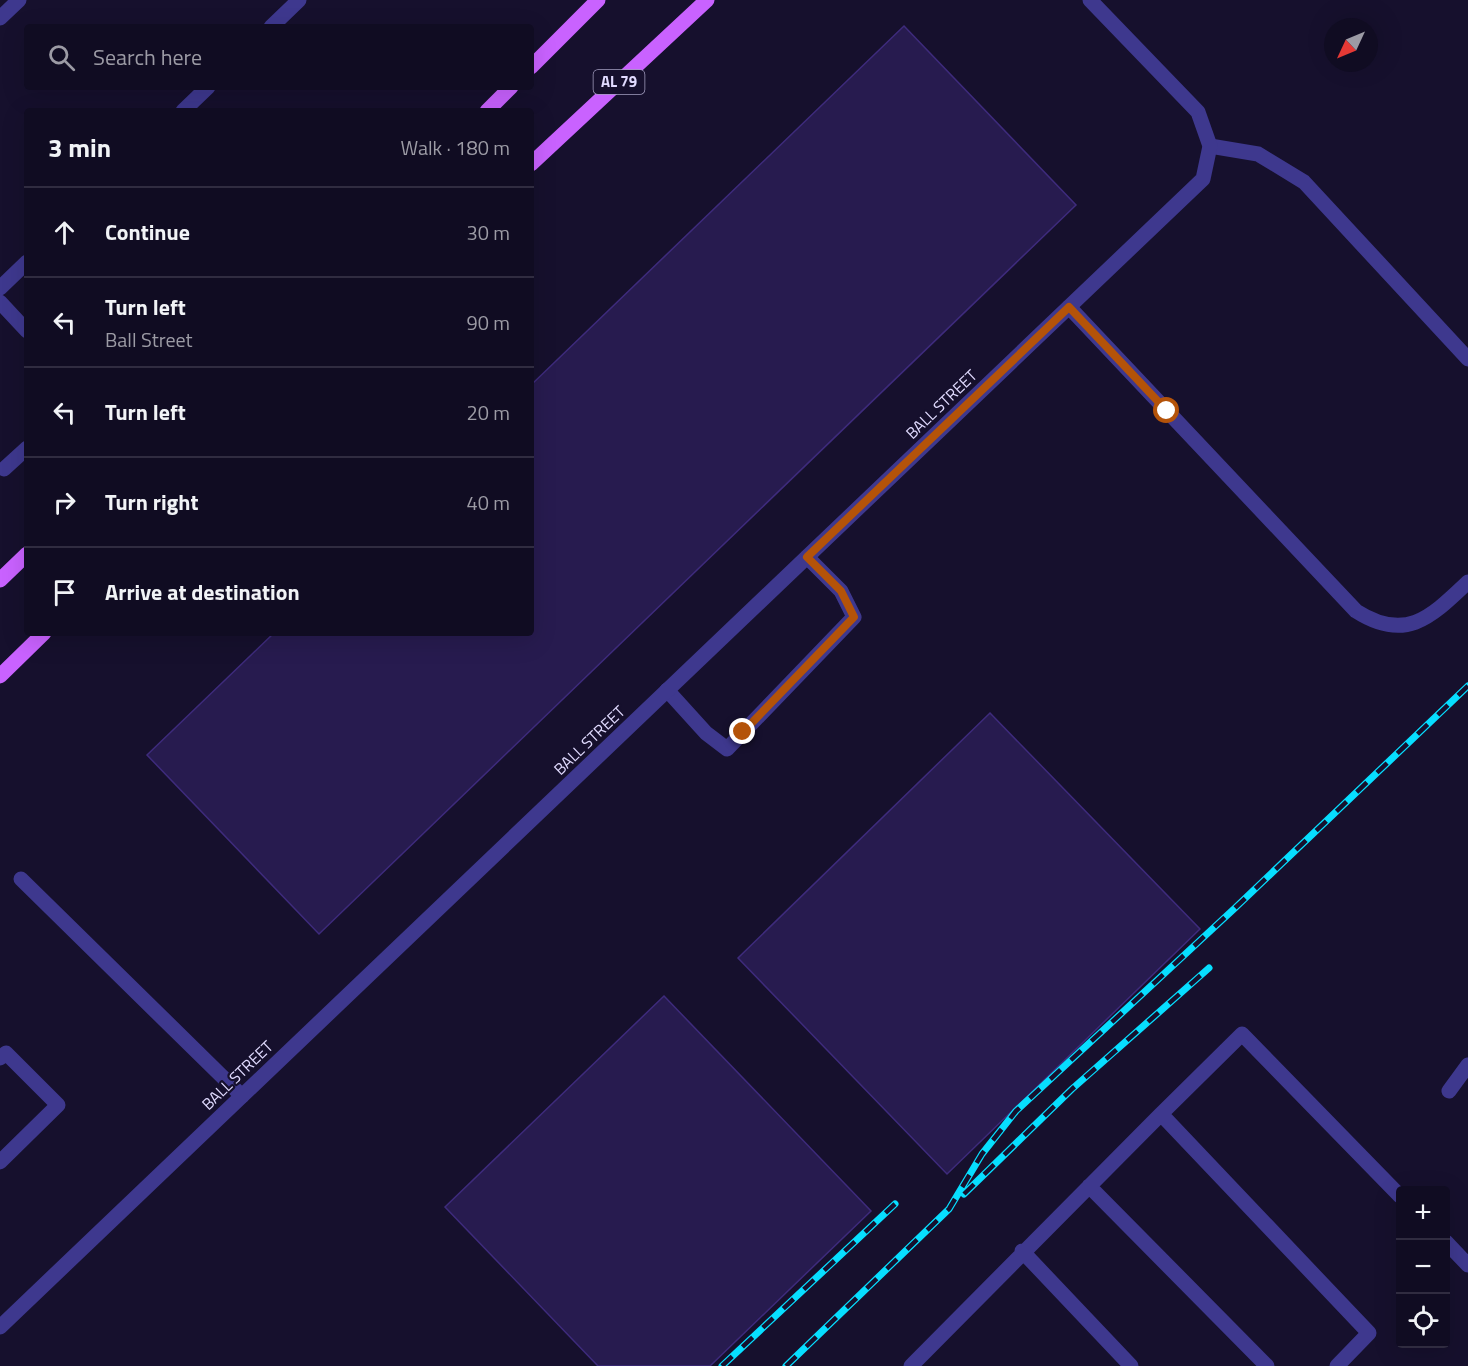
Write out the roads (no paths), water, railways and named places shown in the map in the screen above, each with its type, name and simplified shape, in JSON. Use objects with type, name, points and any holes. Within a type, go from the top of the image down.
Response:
[{"type":"main road","points":[[534,64],[598,0]]},
{"type":"main road","name":"AL 79","points":[[534,161],[707,0]]},
{"type":"main road","points":[[490,108],[508,90]]},
{"type":"main road","points":[[0,580],[24,557]]},
{"type":"main road","points":[[0,676],[41,636]]},
{"type":"street","points":[[0,18],[19,0]]},
{"type":"street","points":[[274,24],[298,0]]},
{"type":"street","points":[[1090,0],[1198,112],[1210,146],[1258,154],[1304,182],[1468,359]]},
{"type":"street","points":[[186,108],[205,90]]},
{"type":"street","name":"BALL STREET","points":[[0,1327],[1203,179],[1210,146]]},
{"type":"street","points":[[0,288],[24,265]]},
{"type":"street","points":[[0,302],[24,328]]},
{"type":"street","points":[[1069,307],[1356,611],[1393,628],[1437,611],[1468,582]]},
{"type":"street","points":[[4,469],[24,451]]},
{"type":"street","points":[[667,690],[706,733],[728,749],[854,617],[841,591],[807,557]]},
{"type":"street","points":[[21,879],[242,1096]]},
{"type":"street","points":[[911,1366],[1022,1251],[1242,1034],[1396,1191]]},
{"type":"street","points":[[0,1058],[6,1053],[58,1105],[0,1162]]},
{"type":"street","points":[[1449,1091],[1468,1065]]},
{"type":"street","points":[[1161,1114],[1370,1333],[1337,1366]]},
{"type":"street","points":[[1089,1186],[1267,1366]]},
{"type":"street","points":[[1450,1246],[1468,1265]]},
{"type":"street","points":[[1022,1251],[1131,1366]]},
{"type":"railway","points":[[786,1366],[949,1209],[982,1154],[1016,1111],[1235,908],[1468,686]]},
{"type":"railway","points":[[964,1194],[1072,1089],[1209,968]]},
{"type":"railway","points":[[722,1366],[895,1204]]}]
